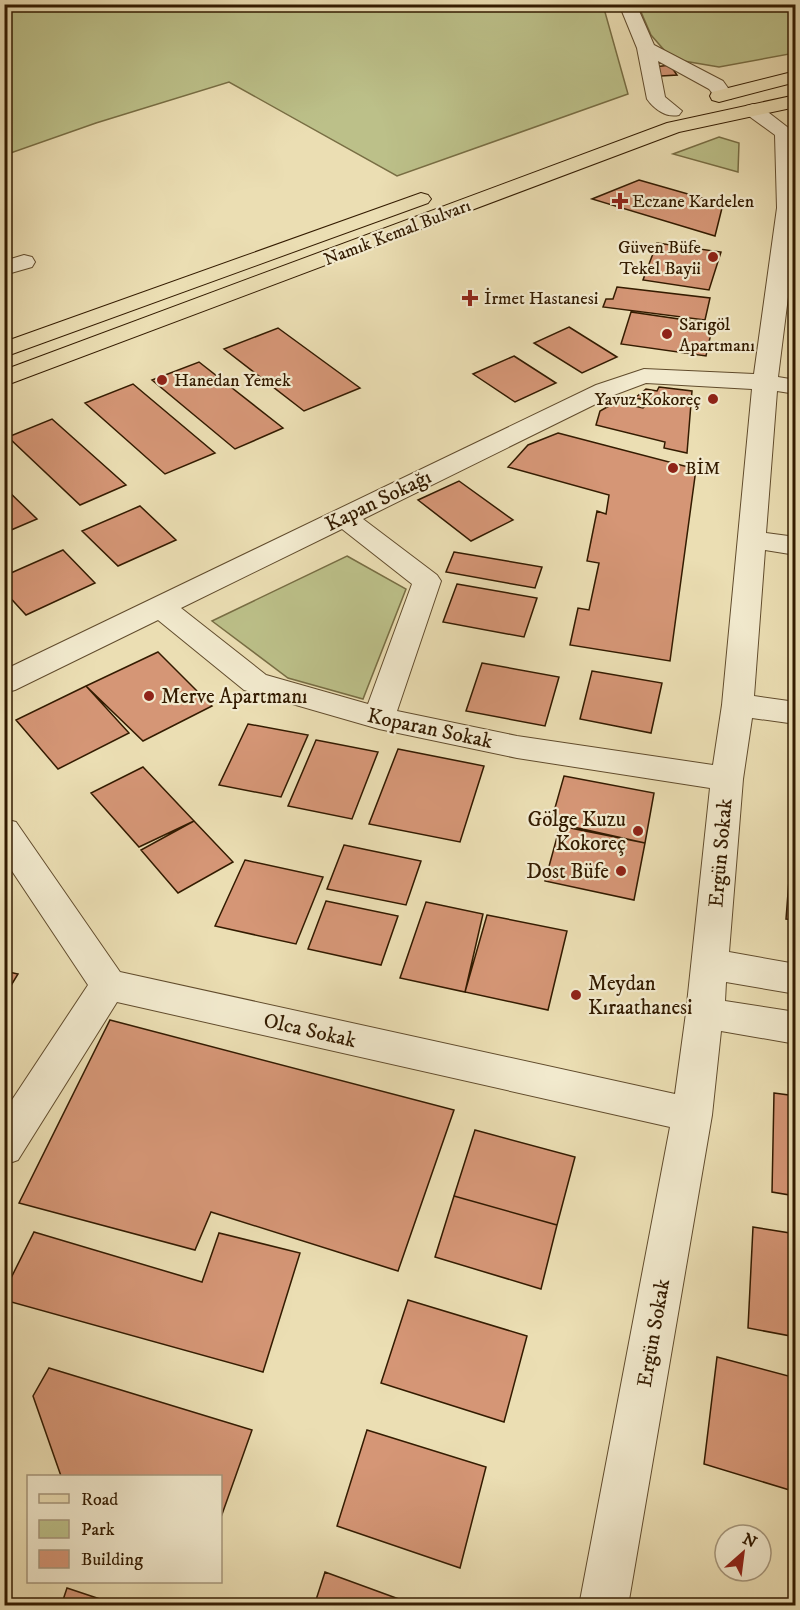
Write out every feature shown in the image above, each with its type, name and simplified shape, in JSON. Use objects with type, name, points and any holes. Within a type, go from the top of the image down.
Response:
[{"type":"main road","points":[[570,144],[724,95],[795,76]]},
{"type":"main road","points":[[724,95],[753,110]]},
{"type":"main road","name":"Namık Kemal Bulvarı","points":[[4,379],[674,127],[795,101]]},
{"type":"main road","name":"Namık Kemal Bulvarı","points":[[4,350],[437,193]]},
{"type":"street","points":[[627,4],[646,48],[656,99],[672,111]]},
{"type":"street","points":[[646,48],[716,85],[724,95]]},
{"type":"street","name":"Ergün Sokak","points":[[603,1605],[692,1115],[705,1013],[727,778],[738,705],[752,540],[780,385],[792,196],[785,133],[753,110]]},
{"type":"street","name":"Kapan Sokağı","points":[[4,683],[162,608],[605,390],[644,376],[780,385]]},
{"type":"street","points":[[344,517],[427,581],[379,718]]},
{"type":"street","points":[[752,540],[795,546]]},
{"type":"street","name":"Koparan Sokak","points":[[162,608],[255,683],[379,718],[517,747],[727,778]]},
{"type":"street","points":[[738,705],[795,713]]},
{"type":"street","points":[[4,831],[108,985],[4,1147]]},
{"type":"street","points":[[710,964],[795,979]]},
{"type":"street","name":"Olca Sokak","points":[[108,985],[692,1115]]},
{"type":"street","points":[[705,1013],[795,1028]]},
{"type":"green space","points":[[4,5],[603,5],[628,94],[397,176],[229,82],[96,123],[5,155]]},
{"type":"green space","points":[[638,5],[795,5],[795,53],[719,67],[672,59],[651,35]]},
{"type":"green space","points":[[719,137],[739,143],[738,172],[673,154]]},
{"type":"green space","points":[[347,556],[406,589],[363,699],[288,678],[212,621]]},
{"type":"building","points":[[670,65],[677,75],[661,76],[654,67]]},
{"type":"building","points":[[639,180],[723,204],[715,236],[592,199]]},
{"type":"building","points":[[657,243],[721,252],[709,290],[643,280]]},
{"type":"building","points":[[617,287],[710,298],[705,320],[603,307],[606,299],[613,299]]},
{"type":"building","name":"Sarıgöl Apartmanı","points":[[631,312],[713,324],[706,356],[621,344]]},
{"type":"building","points":[[569,327],[617,357],[582,373],[534,343]]},
{"type":"building","points":[[278,328],[360,388],[304,411],[224,349]]},
{"type":"building","points":[[514,356],[556,383],[515,402],[473,374]]},
{"type":"building","points":[[199,362],[283,428],[235,449],[152,380]]},
{"type":"building","points":[[133,384],[215,453],[165,474],[85,403]]},
{"type":"building","points":[[659,387],[692,391],[687,453],[664,448],[665,442],[596,425],[600,411],[616,402],[643,408],[651,401],[635,398],[646,389],[657,391]]},
{"type":"building","points":[[52,419],[126,485],[80,505],[8,437]]},
{"type":"building","points":[[558,433],[696,469],[670,661],[570,645],[578,608],[589,610],[599,563],[587,561],[597,511],[606,514],[609,495],[508,467],[528,445]]},
{"type":"building","points":[[459,481],[513,520],[471,541],[418,500]]},
{"type":"building","points":[[4,487],[37,519],[4,533]]},
{"type":"building","points":[[140,506],[176,540],[118,566],[82,531]]},
{"type":"building","points":[[63,550],[95,583],[26,615],[4,591],[4,576]]},
{"type":"building","points":[[454,552],[542,567],[535,588],[446,572]]},
{"type":"building","points":[[457,584],[537,598],[524,637],[443,622]]},
{"type":"building","name":"Merve Apartmanı","points":[[158,652],[212,706],[143,741],[86,686]]},
{"type":"building","points":[[482,663],[559,677],[545,726],[466,711]]},
{"type":"building","points":[[592,671],[662,683],[651,733],[580,719]]},
{"type":"building","points":[[86,686],[129,733],[58,769],[16,720]]},
{"type":"building","points":[[248,724],[308,735],[281,797],[219,785]]},
{"type":"building","points":[[316,740],[378,752],[352,819],[288,806]]},
{"type":"building","points":[[398,749],[484,766],[460,842],[369,824]]},
{"type":"building","points":[[143,767],[194,821],[139,847],[91,793]]},
{"type":"building","points":[[793,768],[796,768],[796,806],[790,805]]},
{"type":"building","points":[[564,776],[654,793],[645,843],[551,822]]},
{"type":"building","points":[[194,821],[233,862],[178,893],[141,850]]},
{"type":"building","points":[[560,826],[645,843],[634,900],[545,881]]},
{"type":"building","points":[[344,845],[421,861],[406,905],[327,889]]},
{"type":"building","points":[[791,854],[796,854],[796,920],[786,919]]},
{"type":"building","points":[[245,860],[323,877],[296,944],[215,926]]},
{"type":"building","points":[[326,901],[398,916],[381,965],[308,949]]},
{"type":"building","points":[[426,902],[483,914],[465,992],[400,978]]},
{"type":"building","points":[[487,915],[567,931],[548,1010],[465,992]]},
{"type":"building","points":[[4,971],[18,974],[4,997]]},
{"type":"building","points":[[110,1020],[454,1110],[398,1271],[211,1212],[195,1250],[19,1203]]},
{"type":"building","points":[[774,1093],[796,1096],[796,1196],[772,1192]]},
{"type":"building","points":[[475,1130],[575,1157],[557,1225],[454,1196]]},
{"type":"building","points":[[454,1196],[557,1225],[541,1289],[435,1257]]},
{"type":"building","points":[[753,1227],[796,1234],[796,1337],[748,1328]]},
{"type":"building","points":[[34,1232],[202,1282],[219,1233],[300,1253],[263,1372],[4,1300],[4,1292]]},
{"type":"building","points":[[408,1300],[527,1336],[504,1422],[381,1383]]},
{"type":"building","points":[[717,1357],[796,1378],[796,1492],[704,1464]]},
{"type":"building","points":[[49,1368],[252,1430],[222,1514],[222,1475],[61,1475],[33,1396]]},
{"type":"building","points":[[367,1430],[486,1467],[460,1568],[337,1526]]},
{"type":"building","points":[[325,1572],[418,1606],[314,1606]]},
{"type":"building","points":[[67,1588],[121,1606],[61,1606]]},
{"type":"place","name":"Eczane Kardelen","points":[[620,201]]},
{"type":"place","name":"Güven Büfe Tekel Bayii","points":[[713,257]]},
{"type":"place","name":"İrmet Hastanesi","points":[[470,298]]},
{"type":"place","name":"Sarıgöl Apartmanı","points":[[667,334]]},
{"type":"place","name":"Hanedan Yemek","points":[[162,380]]},
{"type":"place","name":"Yavuz Kokoreç","points":[[713,399]]},
{"type":"place","name":"BİM","points":[[673,468]]},
{"type":"place","name":"Merve Apartmanı","points":[[149,696]]},
{"type":"place","name":"Gölge Kuzu Kokoreç","points":[[638,831]]},
{"type":"place","name":"Dost Büfe","points":[[621,871]]},
{"type":"place","name":"Meydan Kıraathanesi","points":[[576,995]]}]
